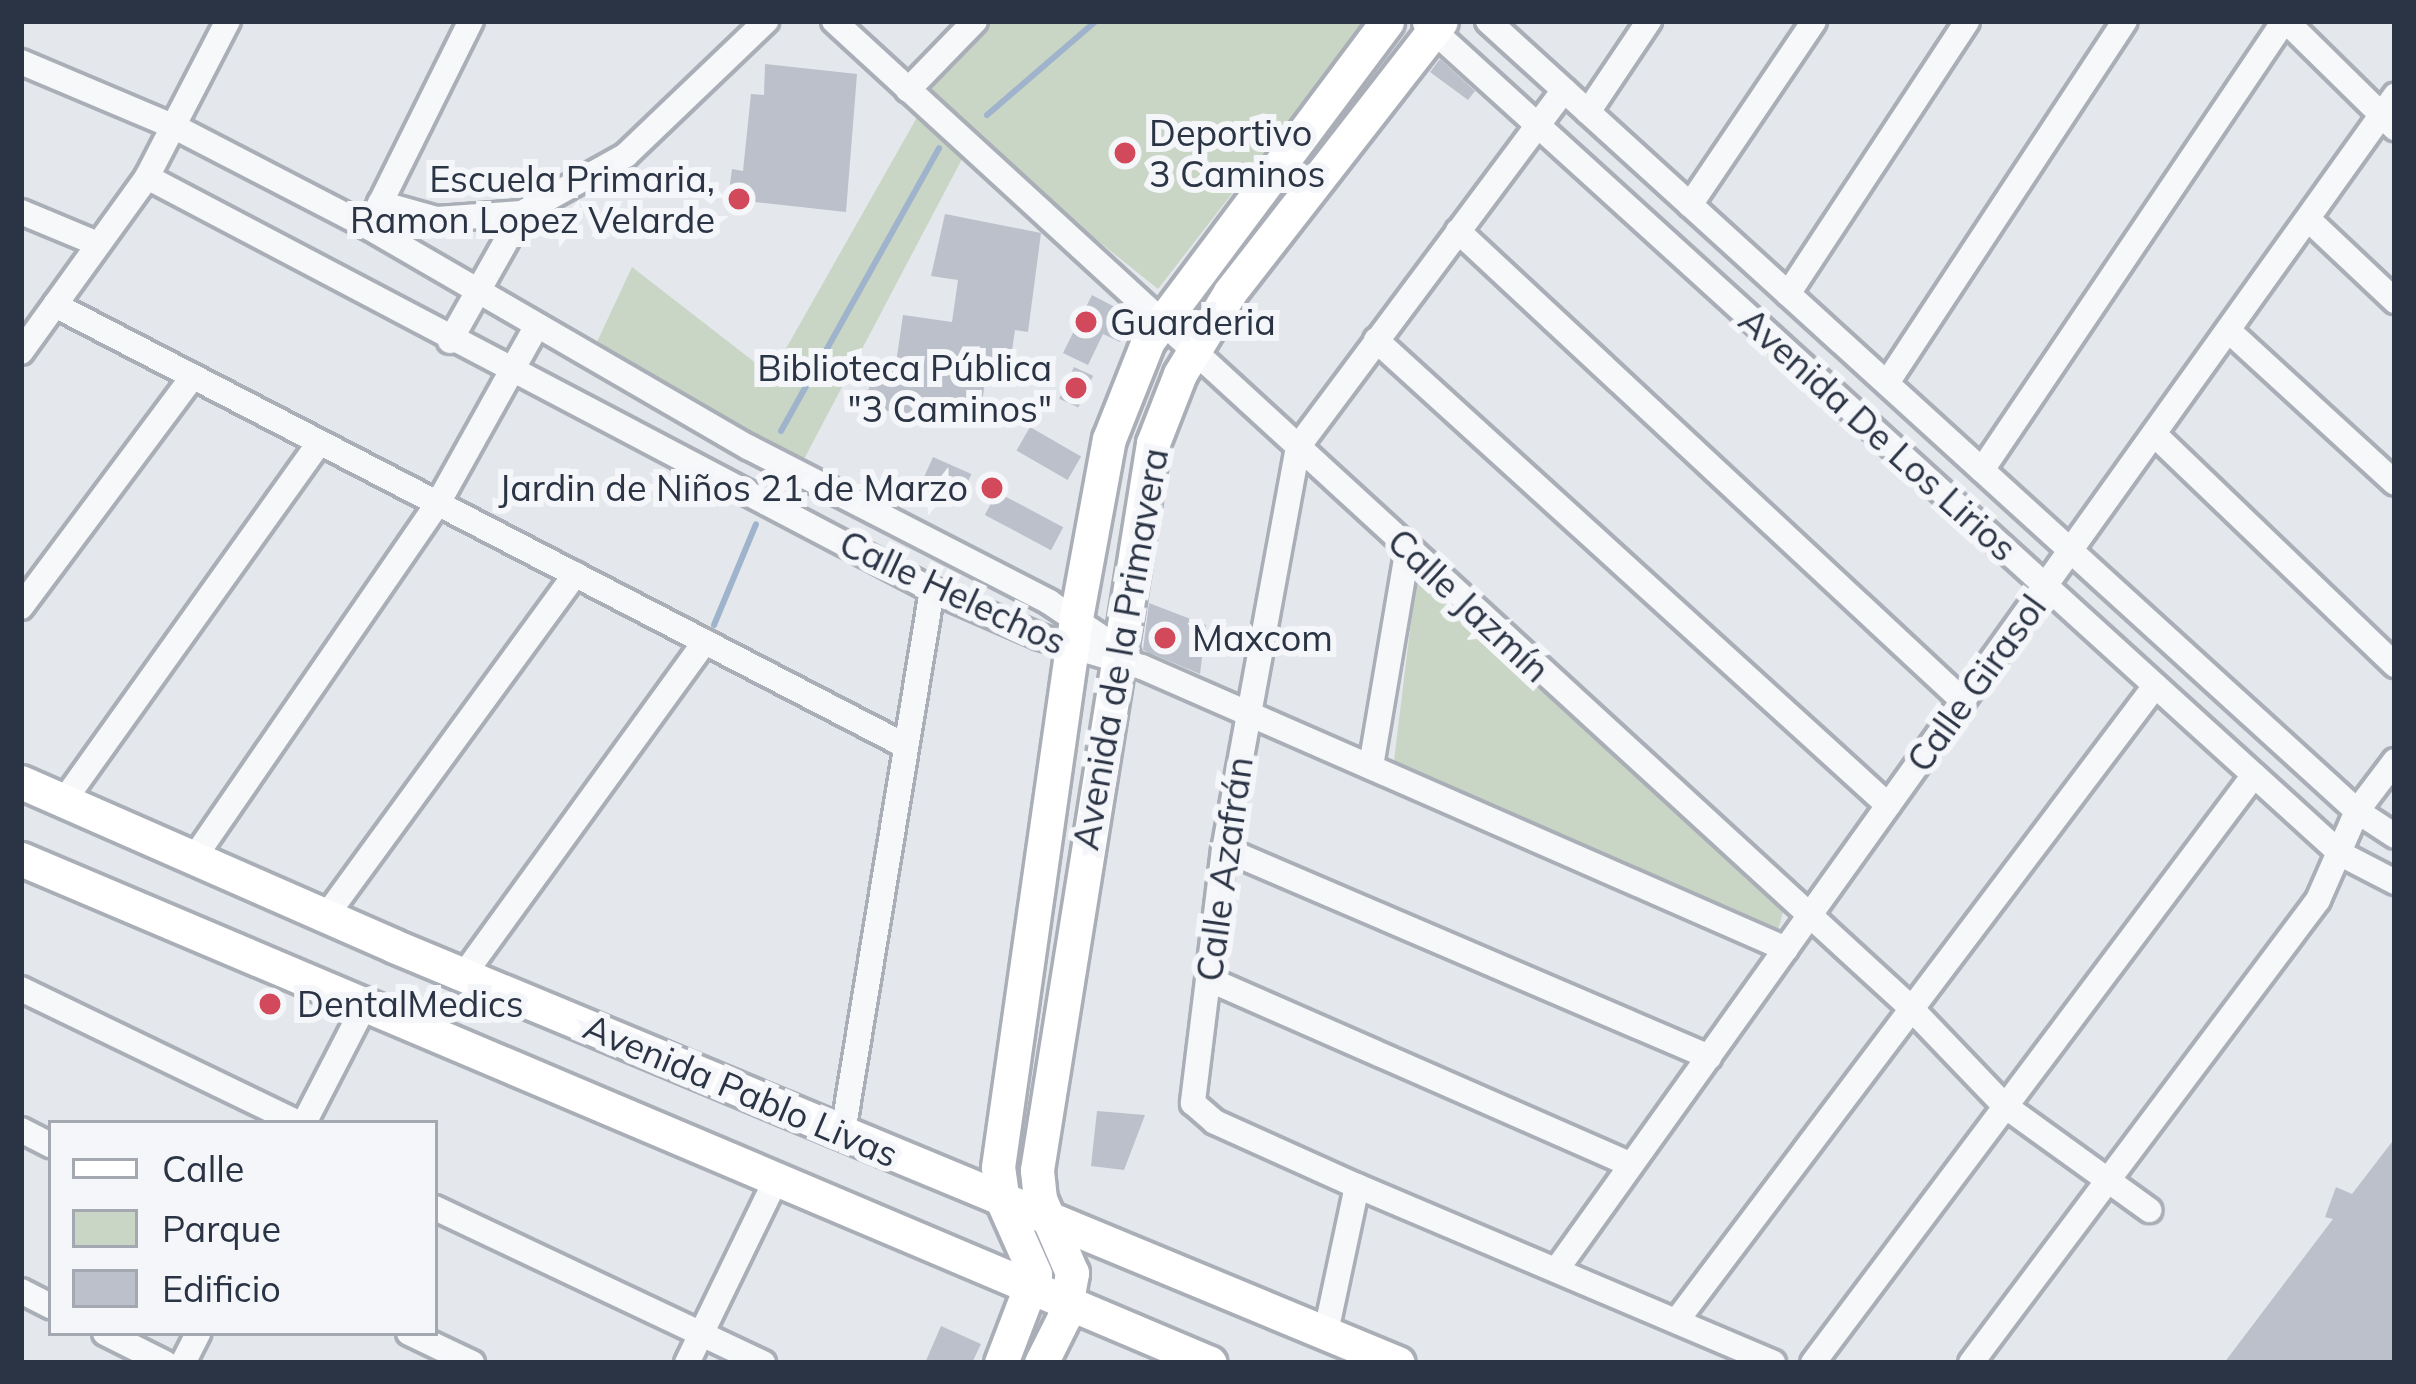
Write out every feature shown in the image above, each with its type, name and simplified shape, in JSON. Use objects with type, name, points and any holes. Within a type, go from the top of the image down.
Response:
[{"type":"street","points":[[21,352],[147,177],[177,128],[228,21]]},
{"type":"street","points":[[368,227],[471,21]]},
{"type":"street","points":[[380,203],[437,219],[522,213],[626,155],[766,21]]},
{"type":"street","name":"Calle Jazmín","points":[[834,21],[1083,244],[1159,326],[1298,447],[1909,1006],[2005,1106],[2149,1210]]},
{"type":"street","points":[[908,90],[976,21]]},
{"type":"street","name":"Avenida de la Primavera","points":[[1003,1202],[998,1167],[1074,633],[1109,439],[1132,370],[1159,326],[1387,21]]},
{"type":"street","name":"Avenida De Los Lirios","points":[[1488,21],[2357,811],[2395,836]]},
{"type":"street","points":[[1588,112],[1649,21]]},
{"type":"street","points":[[1690,205],[1814,21]]},
{"type":"street","points":[[1788,294],[1967,21]]},
{"type":"street","points":[[1887,383],[2125,21]]},
{"type":"street","points":[[1982,470],[2285,21],[2391,113]]},
{"type":"street","name":"Avenida de la Primavera","points":[[1067,1305],[1071,1260],[1049,1218],[1037,1170],[1124,658],[1141,486],[1191,353],[1256,257],[1433,24]]},
{"type":"street","name":"Avenida De Los Lirios","points":[[1433,24],[2341,854],[2395,882]]},
{"type":"street","points":[[21,62],[177,128],[368,227],[535,328],[1074,633],[1247,716],[1786,949]]},
{"type":"street","name":"Calle Azafrán","points":[[1564,90],[1298,447],[1224,849],[1193,1102],[1215,1121],[1357,1186],[1773,1363]]},
{"type":"street","name":"Calle Girasol","points":[[1556,1269],[2308,219],[2391,113]]},
{"type":"street","name":"Calle Helechos","points":[[147,177],[450,341],[512,367],[932,590],[1074,633]]},
{"type":"street","points":[[21,212],[98,244]]},
{"type":"street","points":[[450,341],[522,213]]},
{"type":"street","points":[[2308,219],[2395,301]]},
{"type":"street","points":[[1458,231],[1963,700]]},
{"type":"street","points":[[55,304],[904,745]]},
{"type":"street","points":[[194,858],[437,505],[535,328]]},
{"type":"street","points":[[2228,330],[2395,483]]},
{"type":"street","points":[[1376,340],[1888,805]]},
{"type":"street","points":[[21,608],[192,378]]},
{"type":"street","points":[[2154,434],[2395,665]]},
{"type":"street","points":[[64,802],[319,443]]},
{"type":"street","points":[[1371,766],[1408,548]]},
{"type":"street","points":[[326,916],[575,574]]},
{"type":"street","points":[[843,1132],[932,590]]},
{"type":"street","points":[[465,973],[705,642]]},
{"type":"street","points":[[1678,1319],[1909,1006],[2156,686]]},
{"type":"street","points":[[1971,1363],[2318,900],[2357,811],[2395,761]]},
{"type":"street","points":[[1813,1363],[2254,775]]},
{"type":"street","name":"Avenida Pablo Livas","points":[[21,782],[1003,1202],[1399,1363]]},
{"type":"street","points":[[1224,849],[1708,1057]]},
{"type":"street","name":"Avenida Pablo Livas","points":[[21,860],[774,1184],[1210,1363]]},
{"type":"street","points":[[1208,980],[1631,1165]]},
{"type":"street","points":[[21,989],[295,1120]]},
{"type":"street","points":[[303,1120],[365,1005]]},
{"type":"street","points":[[21,1130],[48,1144]]},
{"type":"street","points":[[687,1363],[774,1184]]},
{"type":"street","points":[[1326,1332],[1357,1186]]},
{"type":"street","points":[[1000,1363],[1033,1291],[1032,1260],[1003,1202]]},
{"type":"street","points":[[438,1210],[763,1363]]},
{"type":"street","points":[[21,1291],[48,1304]]},
{"type":"street","points":[[1041,1363],[1067,1305]]},
{"type":"street","points":[[111,1336],[165,1363]]},
{"type":"street","points":[[415,1336],[472,1363]]},
{"type":"green space","points":[[987,21],[1366,21],[1158,289],[972,140],[802,463],[590,357],[632,267],[771,375],[924,105],[922,86]]},
{"type":"green space","points":[[1417,572],[1784,909],[1778,930],[1394,761]]},
{"type":"building","points":[[1440,59],[1475,91],[1468,100],[1430,72]]},
{"type":"building","points":[[765,64],[857,74],[846,212],[728,199],[732,169],[743,171],[751,94],[764,95]]},
{"type":"building","points":[[945,214],[1041,233],[1028,332],[1015,330],[1007,385],[985,382],[979,423],[866,408],[872,366],[895,370],[903,315],[952,322],[958,280],[931,276]]},
{"type":"building","points":[[1092,295],[1132,316],[1120,342],[1103,334],[1088,365],[1063,353]]},
{"type":"building","name":"Biblioteca Pública \"3 Caminos\"","points":[[1074,367],[1093,376],[1078,408],[1059,399]]},
{"type":"building","points":[[1030,427],[1081,457],[1068,480],[1016,450]]},
{"type":"building","points":[[933,457],[971,474],[960,501],[921,483]]},
{"type":"building","points":[[997,492],[1063,527],[1051,550],[985,515]]},
{"type":"building","name":"Maxcom","points":[[1149,603],[1206,625],[1200,674],[1143,650]]},
{"type":"building","points":[[1097,1111],[1145,1115],[1124,1170],[1091,1166]]},
{"type":"building","points":[[2395,1138],[2395,1363],[2224,1363],[2333,1219],[2325,1217],[2336,1187],[2352,1194]]},
{"type":"building","points":[[941,1326],[981,1344],[972,1363],[925,1363]]},
{"type":"waterway","points":[[987,115],[1096,21]]},
{"type":"waterway","points":[[781,431],[939,148]]},
{"type":"waterway","points":[[714,625],[756,524]]},
{"type":"place","name":"Deportivo 3 Caminos","points":[[1125,153]]},
{"type":"place","name":"Escuela Primaria, Ramon Lopez Velarde","points":[[739,199]]},
{"type":"place","name":"Guarderia","points":[[1086,322]]},
{"type":"place","name":"Biblioteca Pública \"3 Caminos\"","points":[[1076,388]]},
{"type":"place","name":"Jardin de Niños 21 de Marzo","points":[[992,488]]},
{"type":"place","name":"Maxcom","points":[[1165,638]]},
{"type":"place","name":"DentalMedics","points":[[270,1004]]}]
